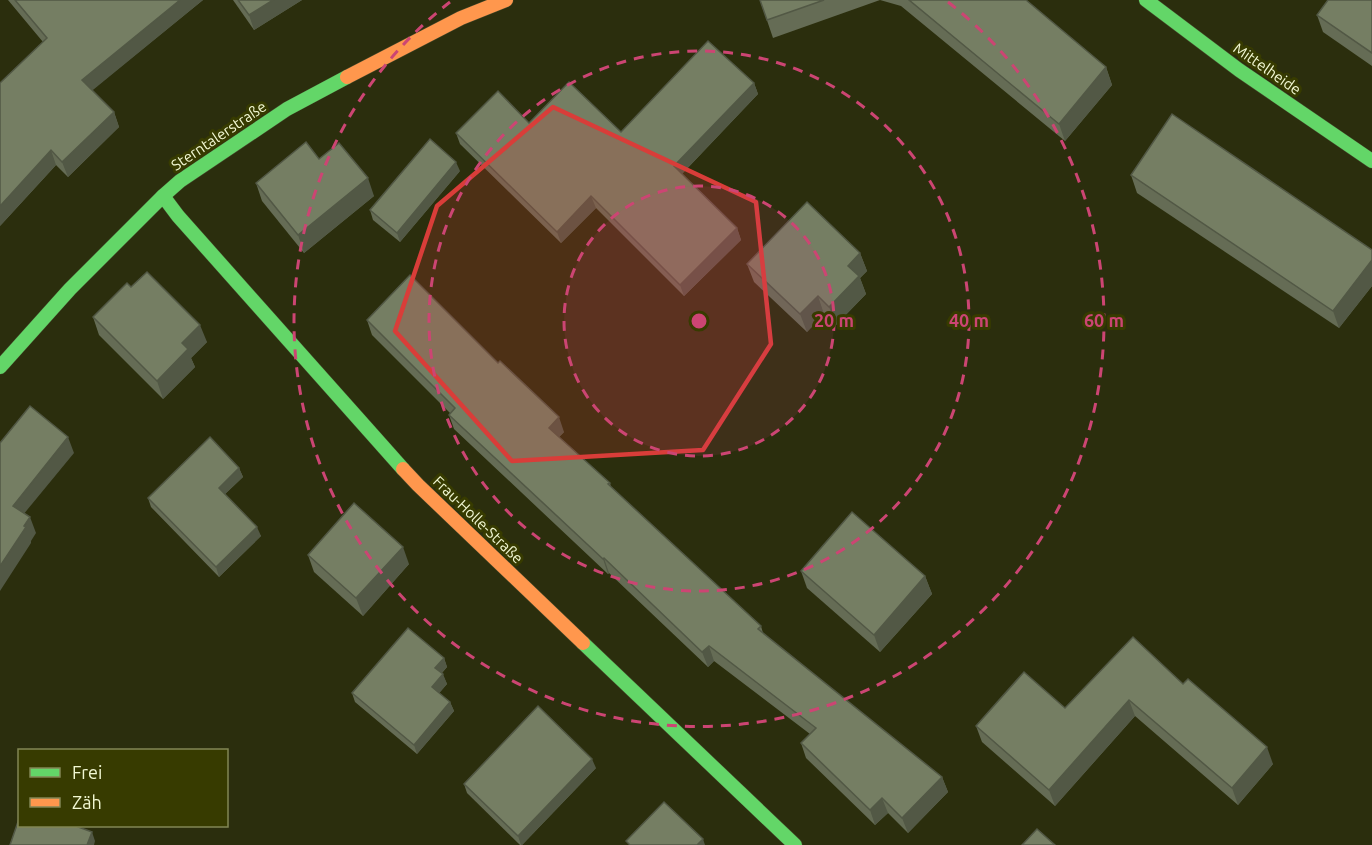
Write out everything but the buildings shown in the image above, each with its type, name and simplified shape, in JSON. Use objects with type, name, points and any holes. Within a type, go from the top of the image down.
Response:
[{"type":"street","name":"Sterntalerstraße","points":[[0,367],[69,289],[180,181],[287,110],[461,18],[506,0]]},
{"type":"street","name":"Mittelheide","points":[[1146,0],[1239,70],[1372,161]]},
{"type":"street","name":"Frau-Holle-Straße","points":[[163,196],[178,216],[418,485],[795,845]]},
{"type":"highlighted area","points":[[553,107],[756,202],[771,344],[703,450],[512,461],[395,331],[437,206]]},
{"type":"traffic: fast","points":[[1146,0],[1239,70],[1372,161]]},
{"type":"traffic: fast","points":[[0,367],[70,289],[180,181],[287,109],[347,77]]},
{"type":"traffic: fast","points":[[163,196],[178,216],[403,469]]},
{"type":"traffic: fast","points":[[583,643],[795,845]]},
{"type":"traffic: slow","points":[[347,77],[461,18],[506,0]]},
{"type":"traffic: slow","points":[[403,469],[583,643]]}]
